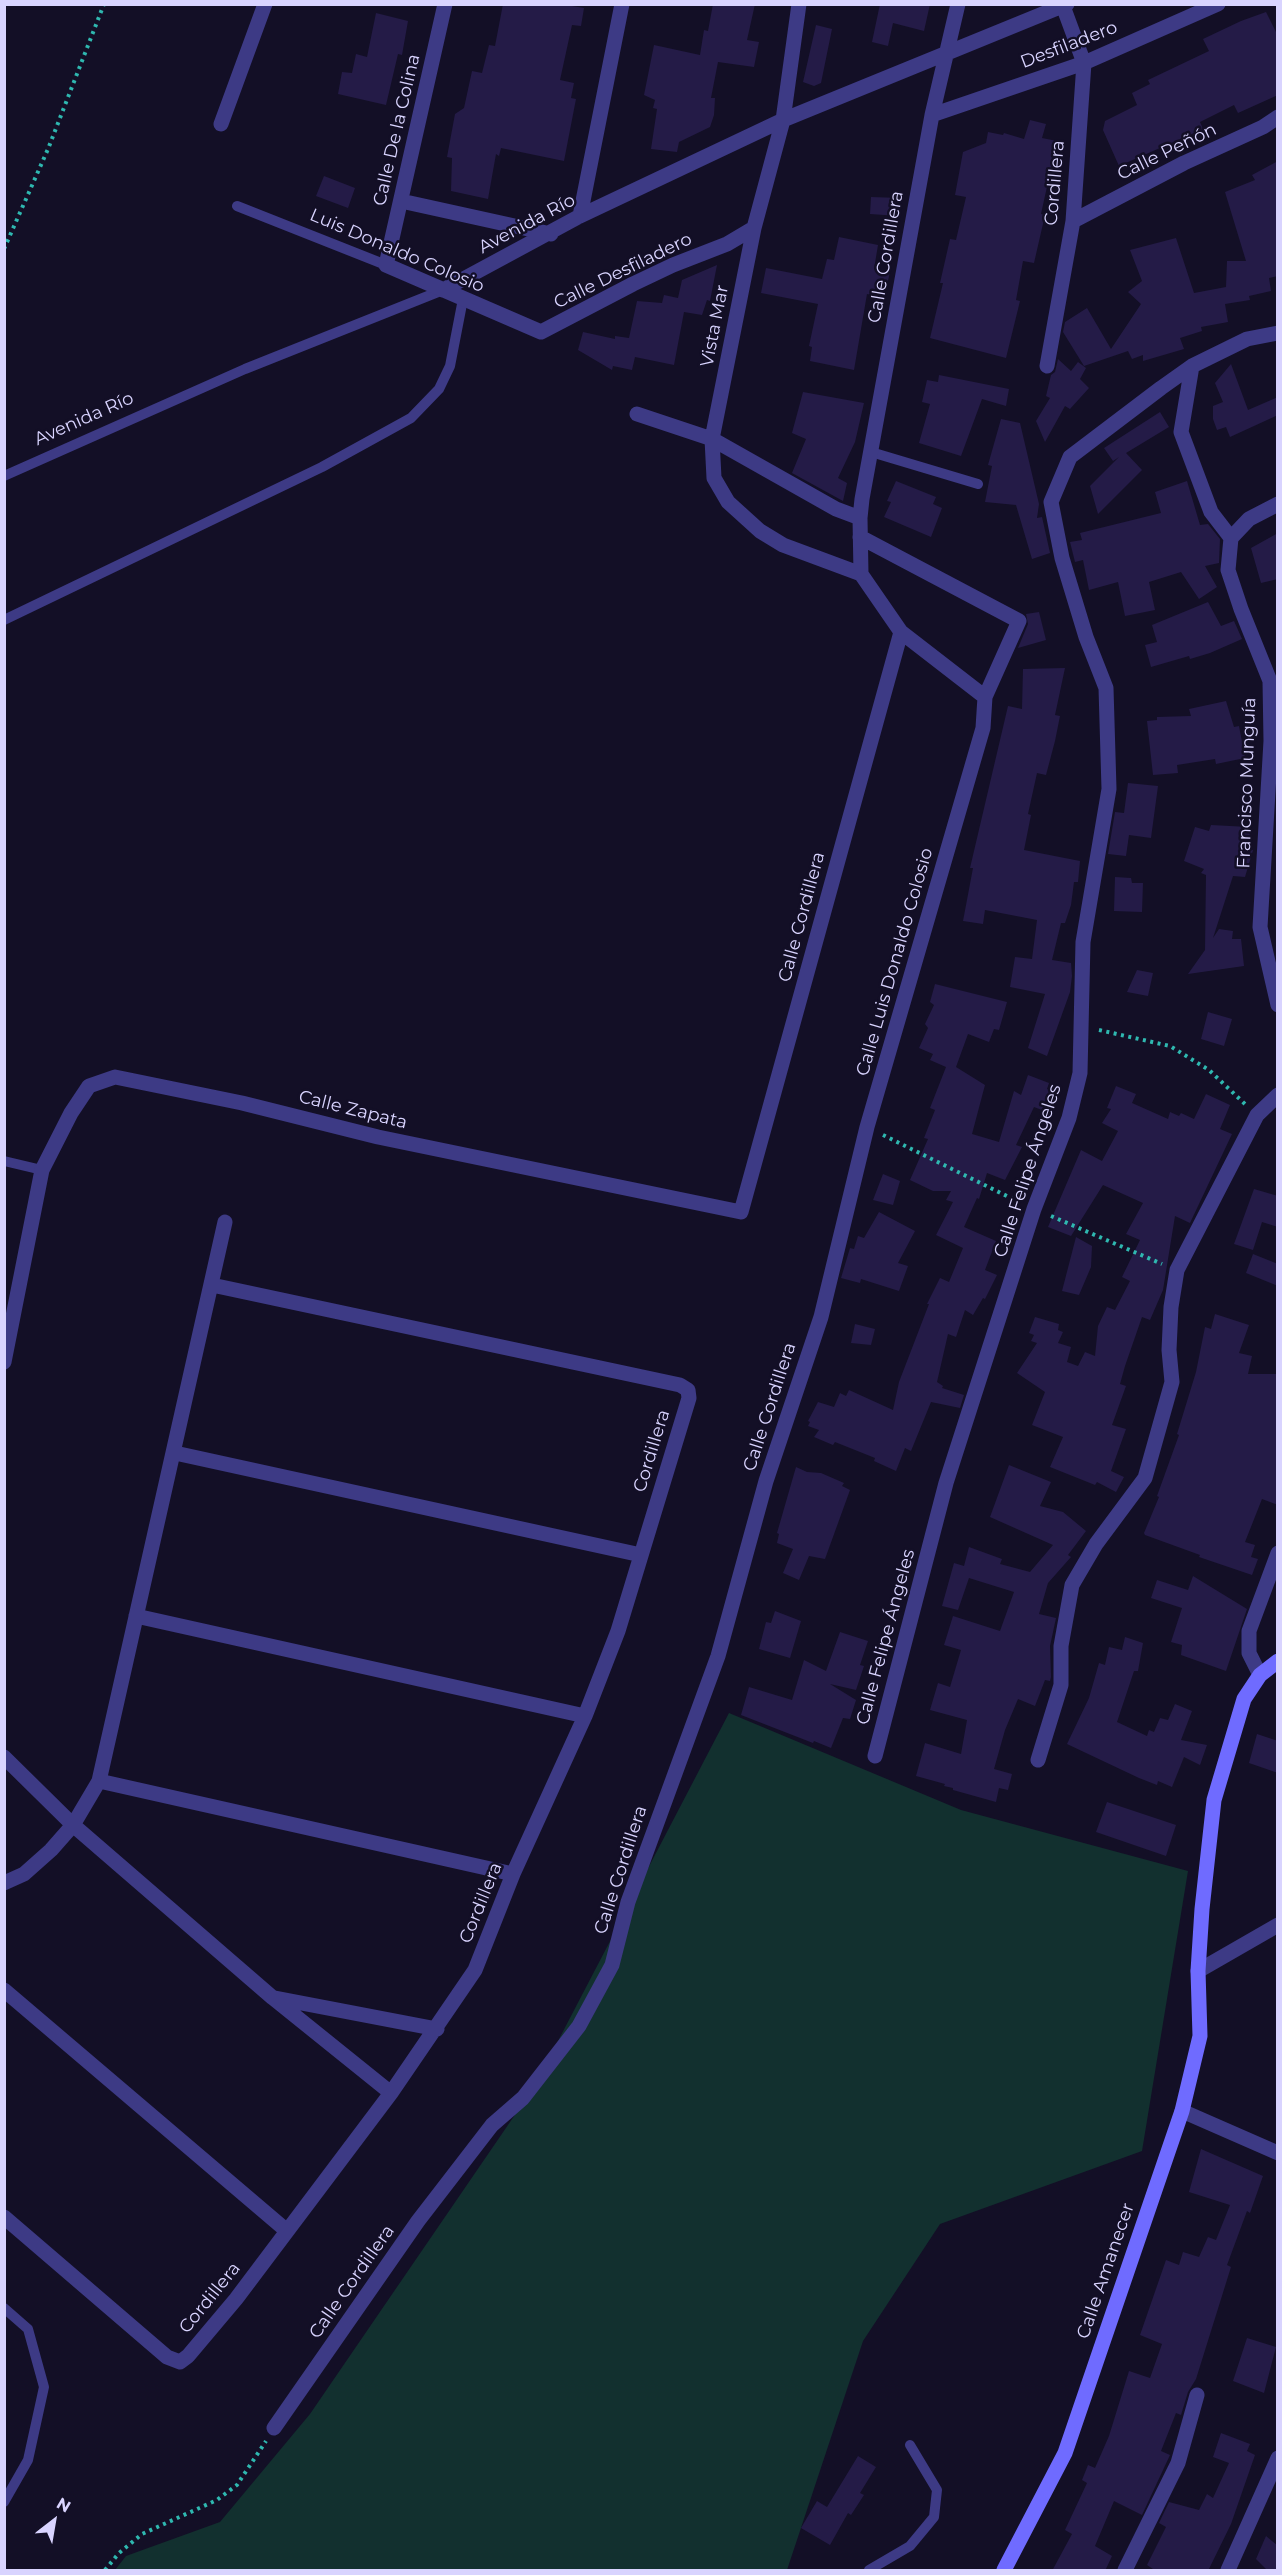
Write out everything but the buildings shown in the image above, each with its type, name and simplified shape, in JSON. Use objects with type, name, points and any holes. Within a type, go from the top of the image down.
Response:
[{"type":"main road","name":"Calle Amanecer","points":[[1004,2571],[1065,2453],[1182,2111],[1200,2036],[1198,1971],[1205,1875],[1214,1800],[1244,1699],[1260,1675],[1278,1661]]},
{"type":"street","points":[[221,124],[264,4]]},
{"type":"street","name":"Calle De la Colina","points":[[386,265],[445,4]]},
{"type":"street","points":[[580,216],[622,4]]},
{"type":"street","name":"Vista Mar","points":[[799,4],[783,120],[754,228],[712,439],[714,478],[728,502],[760,531],[783,545],[861,574]]},
{"type":"street","name":"Calle Cordillera","points":[[861,574],[860,518],[871,452],[932,115],[958,4]]},
{"type":"street","name":"Desfiladero","points":[[932,115],[1084,63],[1218,4]]},
{"type":"street","name":"Avenida Río","points":[[443,290],[580,216],[783,120],[1065,5]]},
{"type":"street","name":"Cordillera","points":[[1047,366],[1073,221],[1084,63],[1065,5]]},
{"type":"street","name":"Calle Peñón","points":[[1073,221],[1184,163],[1263,127],[1278,117]]},
{"type":"street","points":[[401,201],[550,234]]},
{"type":"street","name":"Calle Desfiladero","points":[[541,332],[633,284],[673,265],[727,244],[754,228]]},
{"type":"street","name":"Luis Donaldo Colosio","points":[[386,265],[541,332]]},
{"type":"street","name":"Calle Felipe Ángeles","points":[[875,1755],[946,1483],[1034,1209],[1068,1118],[1080,1073],[1083,942],[1109,789],[1106,688],[1086,637],[1062,558],[1051,502],[1070,457],[1192,366],[1247,339],[1278,333]]},
{"type":"street","points":[[1192,366],[1181,432],[1211,512],[1231,538],[1249,519],[1278,504]]},
{"type":"street","points":[[637,414],[712,439],[836,509],[860,518]]},
{"type":"street","name":"Calle Luis Donaldo Colosio","points":[[839,1238],[867,1127],[983,728],[986,697],[1019,621],[860,537]]},
{"type":"street","name":"Francisco Munguía","points":[[1231,538],[1228,570],[1240,609],[1270,681],[1271,741],[1260,927],[1278,1005]]},
{"type":"street","points":[[861,574],[901,632],[986,697]]},
{"type":"street","name":"Calle Cordillera","points":[[741,1212],[901,632]]},
{"type":"street","name":"Calle Zapata","points":[[4,1362],[42,1170],[71,1113],[90,1086],[116,1077],[242,1103],[378,1137],[741,1212]]},
{"type":"street","points":[[1038,1760],[1061,1685],[1061,1646],[1072,1586],[1096,1545],[1145,1478],[1172,1383],[1170,1318],[1177,1270],[1257,1115],[1278,1095]]},
{"type":"street","points":[[4,1884],[24,1874],[51,1850],[73,1825],[99,1781],[175,1453],[225,1222]]},
{"type":"street","name":"Calle Cordillera","points":[[274,2428],[418,2221],[492,2125],[523,2098],[579,2025],[612,1965],[628,1902],[718,1656],[766,1481],[820,1317],[839,1238]]},
{"type":"street","name":"Cordillera","points":[[4,2217],[167,2357],[180,2362],[188,2356],[236,2299],[391,2093],[437,2029],[475,1970],[513,1874],[585,1716],[618,1631],[689,1398],[688,1390],[680,1385],[212,1285]]},
{"type":"street","points":[[175,1453],[641,1555]]},
{"type":"street","points":[[1260,1675],[1249,1653],[1249,1631],[1278,1552]]},
{"type":"street","points":[[136,1616],[585,1716]]},
{"type":"street","points":[[4,1757],[73,1825],[273,1998],[391,2093]]},
{"type":"street","points":[[99,1781],[513,1874]]},
{"type":"street","points":[[1198,1971],[1278,1925]]},
{"type":"street","points":[[4,1990],[287,2230]]},
{"type":"street","points":[[273,1998],[437,2029]]},
{"type":"street","points":[[1182,2111],[1278,2153]]},
{"type":"street","points":[[1125,2571],[1178,2463],[1197,2395]]},
{"type":"street","points":[[1228,2571],[1277,2459]]},
{"type":"lane","name":"Luis Donaldo Colosio","points":[[237,207],[386,265]]},
{"type":"lane","name":"Avenida Río","points":[[4,476],[244,369],[443,290]]},
{"type":"lane","points":[[4,620],[322,467],[411,418],[439,389],[446,374],[464,299]]},
{"type":"lane","points":[[871,452],[978,484]]},
{"type":"lane","points":[[4,1161],[42,1170]]},
{"type":"lane","points":[[4,2308],[28,2329],[44,2387],[28,2460],[4,2502]]},
{"type":"lane","points":[[869,2571],[910,2546],[934,2517],[937,2490],[910,2445]]},
{"type":"path","points":[[4,249],[48,149],[104,4]]},
{"type":"path","points":[[1080,1028],[1170,1046],[1209,1070],[1257,1115]]},
{"type":"path","points":[[105,2571],[119,2553],[142,2534],[217,2499],[237,2485],[274,2428]]},
{"type":"green space","points":[[729,1713],[961,1810],[1188,1871],[1142,2151],[940,2224],[863,2341],[787,2570],[115,2570],[126,2556],[220,2522],[310,2414],[534,2087]]}]
